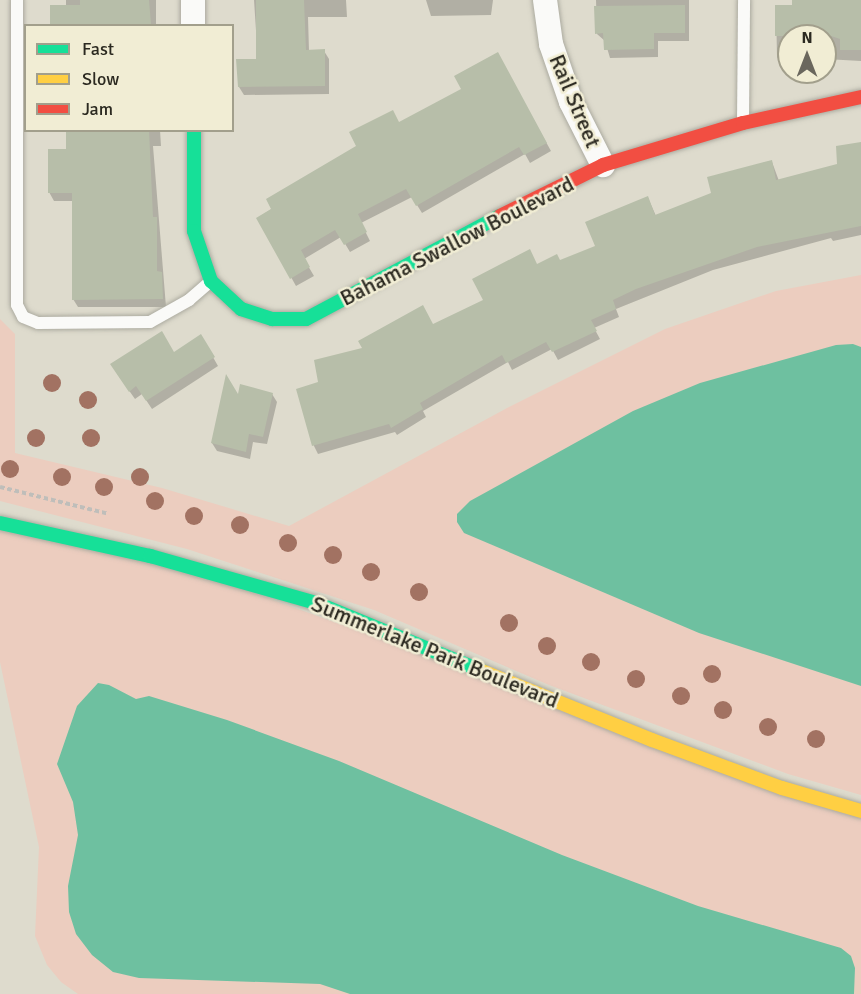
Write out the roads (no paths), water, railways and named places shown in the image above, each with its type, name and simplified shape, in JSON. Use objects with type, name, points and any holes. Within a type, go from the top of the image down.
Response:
[{"type":"main road","name":"Bahama Swallow Boulevard","points":[[194,132],[194,231],[211,281],[241,309],[272,319],[306,319],[488,222],[603,165],[743,123],[861,97]]},
{"type":"main road","name":"Summerlake Park Boulevard","points":[[0,523],[150,556],[316,603],[652,740],[782,788],[861,811]]},
{"type":"street","points":[[193,0],[193,24]]},
{"type":"street","name":"Rail Street","points":[[545,0],[551,44],[571,102],[603,165]]},
{"type":"lane","points":[[17,0],[17,305],[23,317],[38,323],[150,322],[189,300],[211,281]]},
{"type":"lane","points":[[743,123],[744,0]]}]
